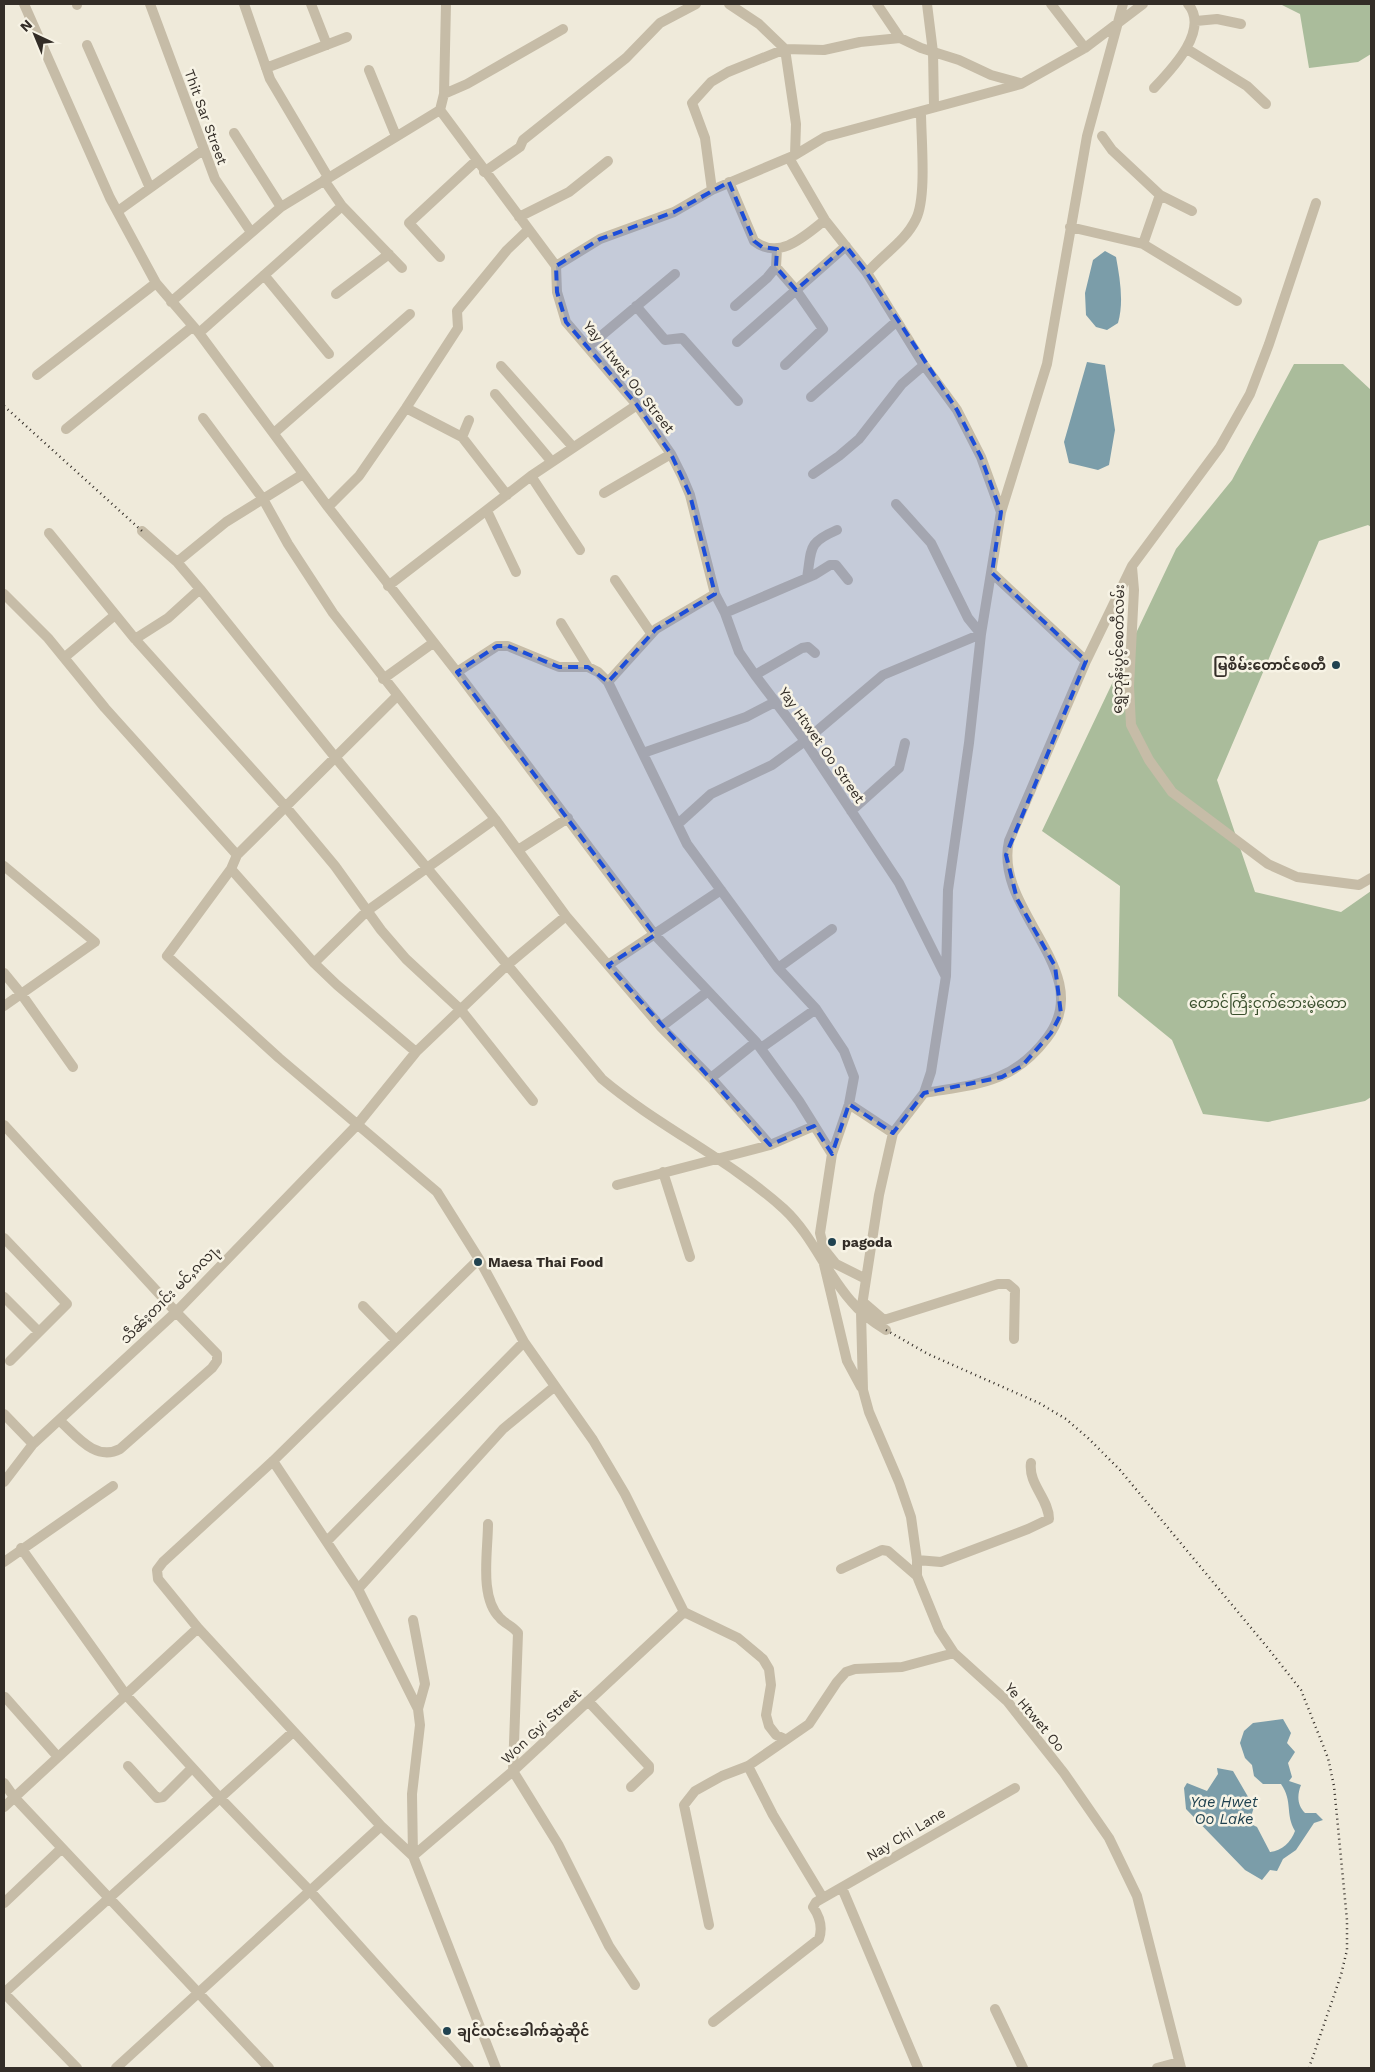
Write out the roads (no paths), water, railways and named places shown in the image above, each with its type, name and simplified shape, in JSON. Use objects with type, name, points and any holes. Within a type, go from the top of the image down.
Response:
[{"type":"street","points":[[24,4],[118,211],[156,283],[196,330],[328,507],[457,672],[655,935],[759,1045],[832,1154]]},
{"type":"street","name":"Thit Sar Street","points":[[150,4],[214,179],[251,232]]},
{"type":"street","points":[[244,4],[270,79],[342,206],[402,268]]},
{"type":"street","points":[[311,4],[327,45]]},
{"type":"street","points":[[171,302],[281,207],[440,110],[444,94],[446,4]]},
{"type":"street","points":[[484,172],[520,147],[523,140],[626,58],[660,23],[696,4]]},
{"type":"street","points":[[729,4],[759,24],[786,50],[796,124],[792,156],[825,220],[867,273],[924,365],[957,410],[981,458],[1000,512]]},
{"type":"street","points":[[877,4],[900,38]]},
{"type":"street","points":[[927,4],[933,52],[934,107]]},
{"type":"street","points":[[1051,4],[1085,48]]},
{"type":"street","points":[[863,1390],[862,1307],[879,1196],[893,1134],[924,1093],[931,1072],[946,976],[948,890],[969,743],[981,634],[992,574],[1000,512],[1047,364],[1087,136],[1122,4]]},
{"type":"street","points":[[440,110],[484,172],[556,266],[600,239],[674,212],[712,190],[792,156],[824,137],[1021,84],[1085,48],[1143,4]]},
{"type":"street","points":[[1154,88],[1187,49],[1196,21],[1195,12],[1188,4]]},
{"type":"street","points":[[1196,21],[1217,19],[1242,24]]},
{"type":"street","points":[[444,94],[467,84],[563,29]]},
{"type":"street","points":[[266,68],[347,37]]},
{"type":"street","points":[[712,190],[705,138],[692,103],[711,82],[728,72],[786,50],[824,50],[860,42],[900,38],[933,52],[959,60],[990,75],[1021,84]]},
{"type":"street","points":[[87,45],[150,188]]},
{"type":"street","points":[[1187,49],[1247,86],[1266,104]]},
{"type":"street","points":[[368,70],[396,136]]},
{"type":"street","points":[[867,273],[896,246],[916,218],[922,192],[921,112]]},
{"type":"street","points":[[234,133],[281,207]]},
{"type":"street","points":[[1102,136],[1112,150],[1160,195],[1192,211]]},
{"type":"street","points":[[118,211],[204,150]]},
{"type":"street","points":[[440,257],[409,223],[476,161]]},
{"type":"street","points":[[519,218],[569,192],[608,161]]},
{"type":"street","points":[[729,182],[754,241],[762,247],[777,249],[795,243],[825,220]]},
{"type":"street","points":[[1143,244],[1160,195]]},
{"type":"street","points":[[924,1093],[985,1082],[1002,1077],[1022,1066],[1035,1054],[1052,1033],[1061,1014],[1061,996],[1056,966],[1017,899],[1006,855],[1009,841],[1086,662],[1132,566],[1220,447],[1250,394],[1270,344],[1316,203]]},
{"type":"street","points":[[66,429],[196,330],[264,275],[342,206]]},
{"type":"street","points":[[1070,227],[1143,244],[1238,301]]},
{"type":"street","points":[[328,507],[360,476],[406,408],[458,328],[457,311],[507,250],[528,230]]},
{"type":"street","points":[[737,342],[846,246]]},
{"type":"street","points":[[735,306],[767,278],[776,267],[777,249]]},
{"type":"street","points":[[336,294],[389,254]]},
{"type":"street","name":"Yay Htwet Oo Street","points":[[556,266],[557,292],[566,322],[589,346],[637,405],[671,454],[690,496],[715,594],[725,613],[740,652],[805,741],[899,883],[946,976]]},
{"type":"street","points":[[776,267],[796,290],[823,329],[785,365]]},
{"type":"street","points":[[589,346],[675,274]]},
{"type":"street","points":[[264,275],[329,354]]},
{"type":"street","points":[[37,374],[156,283]]},
{"type":"street","points":[[636,306],[665,340],[682,338],[738,401]]},
{"type":"street","points":[[274,433],[410,314]]},
{"type":"street","points":[[810,397],[897,321]]},
{"type":"street","points":[[813,474],[859,439],[902,384],[924,365]]},
{"type":"street","points":[[501,366],[573,447]]},
{"type":"street","points":[[495,394],[552,462]]},
{"type":"street","points":[[388,586],[531,476],[637,405]]},
{"type":"street","points":[[406,408],[462,437],[507,495]]},
{"type":"street","points":[[203,418],[263,499],[288,544],[333,613],[495,819],[566,916],[661,1027],[711,1078],[770,1145]]},
{"type":"street","points":[[462,437],[469,420]]},
{"type":"street","points":[[604,493],[671,454]]},
{"type":"street","points":[[177,562],[226,522],[303,474]]},
{"type":"street","points":[[531,476],[580,550]]},
{"type":"street","points":[[896,504],[931,543],[968,618],[981,634]]},
{"type":"street","points":[[487,510],[516,572]]},
{"type":"street","points":[[807,578],[812,544],[822,536],[837,530]]},
{"type":"street","points":[[142,531],[177,562],[200,589],[335,757],[602,1079],[649,1115],[715,1158],[784,1210],[823,1260],[843,1291],[886,1330]]},
{"type":"street","points":[[49,533],[135,639],[285,806],[406,959],[461,1010],[533,1101]]},
{"type":"street","points":[[725,613],[807,578],[830,565],[836,565],[848,580]]},
{"type":"street","name":"ရွှေဘုန်းပွင့်စေတီလမ်း","points":[[1132,566],[1134,590],[1129,663],[1131,725],[1149,760],[1172,792],[1268,864],[1297,877],[1359,885],[1371,878]]},
{"type":"street","points":[[992,574],[1086,662]]},
{"type":"street","points":[[615,580],[652,634]]},
{"type":"street","points":[[135,639],[168,618],[200,589]]},
{"type":"street","points":[[4,594],[65,657],[105,708],[237,855]]},
{"type":"street","points":[[608,682],[652,634],[715,594]]},
{"type":"street","points":[[65,657],[116,615]]},
{"type":"street","points":[[561,623],[588,667]]},
{"type":"street","points":[[678,823],[711,794],[772,765],[805,741],[884,675],[981,634]]},
{"type":"street","points":[[384,679],[434,643]]},
{"type":"street","points":[[457,672],[497,646],[508,646],[560,667],[588,667],[598,672],[608,682],[687,844],[778,968],[816,1009],[844,1052],[854,1077],[849,1104],[832,1154],[820,1233],[824,1249],[823,1260],[847,1361],[863,1390]]},
{"type":"street","points":[[755,675],[802,648],[808,647],[815,653]]},
{"type":"street","points":[[397,696],[237,855],[231,869],[167,956],[279,1058],[437,1192],[479,1259],[524,1342],[593,1440],[625,1494],[684,1612],[738,1638],[763,1659],[771,1675],[766,1715],[769,1726],[776,1735],[785,1739]]},
{"type":"street","points":[[642,753],[746,718],[775,702]]},
{"type":"street","points":[[851,811],[899,768],[905,743]]},
{"type":"street","points":[[518,850],[568,818]]},
{"type":"street","points":[[314,963],[367,910],[495,819]]},
{"type":"street","points":[[4,866],[95,942],[4,1006]]},
{"type":"street","points":[[231,869],[314,963],[416,1052]]},
{"type":"street","points":[[608,965],[721,890]]},
{"type":"street","name":"သဵၼ်ႈတၢင်း မင်ႇၵလႃႇ","points":[[4,1482],[34,1444],[176,1312],[357,1125],[416,1052],[508,964],[566,916]]},
{"type":"street","points":[[778,968],[832,929]]},
{"type":"street","points":[[4,973],[73,1066]]},
{"type":"street","points":[[661,1027],[707,992]]},
{"type":"street","points":[[711,1078],[816,1009]]},
{"type":"street","points":[[849,1104],[893,1134]]},
{"type":"street","points":[[4,1124],[176,1312],[217,1354],[212,1368],[120,1449],[111,1454],[98,1452],[87,1446],[59,1420]]},
{"type":"street","points":[[617,1185],[770,1145],[814,1126]]},
{"type":"street","points":[[663,1172],[690,1257]]},
{"type":"street","points":[[4,1238],[66,1304],[10,1361]]},
{"type":"street","points":[[824,1249],[836,1264],[866,1279]]},
{"type":"street","points":[[413,1856],[381,1826],[198,1628],[158,1579],[157,1570],[163,1562],[272,1461],[479,1259]]},
{"type":"street","points":[[862,1307],[884,1320],[998,1284],[1008,1284],[1015,1290],[1014,1339]]},
{"type":"street","points":[[4,1297],[38,1332]]},
{"type":"street","points":[[363,1306],[396,1340]]},
{"type":"street","points":[[327,1541],[524,1342]]},
{"type":"street","points":[[358,1589],[503,1429],[554,1386]]},
{"type":"street","name":"Ye Htwet Oo","points":[[863,1390],[869,1412],[912,1517],[917,1576],[939,1630],[954,1653],[1007,1701],[1064,1772],[1109,1838],[1137,1896],[1180,2065]]},
{"type":"street","points":[[4,1414],[34,1444]]},
{"type":"street","points":[[272,1461],[358,1589],[418,1709],[420,1725],[412,1794],[413,1856],[496,2068]]},
{"type":"street","points":[[917,1560],[941,1562],[1028,1529],[1048,1519],[1049,1512],[1031,1475],[1031,1464]]},
{"type":"street","points":[[4,1562],[113,1486]]},
{"type":"street","points":[[488,1524],[487,1587],[489,1602],[500,1618],[518,1633],[513,1771],[558,1844],[609,1946],[635,1986]]},
{"type":"street","points":[[22,1548],[126,1695],[220,1798],[310,1891],[469,2068]]},
{"type":"street","points":[[841,1569],[882,1550],[888,1551],[917,1576]]},
{"type":"street","name":"Won Gyi Street","points":[[413,1856],[513,1771],[684,1612]]},
{"type":"street","points":[[413,1620],[425,1684],[418,1709]]},
{"type":"street","points":[[4,1807],[198,1628]]},
{"type":"street","points":[[709,1925],[684,1805],[695,1790],[722,1776],[748,1766],[785,1739],[795,1735],[809,1724],[846,1672],[855,1669],[902,1667],[954,1653]]},
{"type":"street","points":[[4,1697],[58,1757]]},
{"type":"street","points":[[588,1701],[649,1766],[649,1770],[631,1787]]},
{"type":"street","points":[[77,2068],[4,1993],[107,1897],[293,1732]]},
{"type":"street","points":[[128,1766],[157,1798],[163,1797],[192,1768]]},
{"type":"street","points":[[748,1766],[772,1815],[822,1898]]},
{"type":"street","points":[[4,1783],[14,1797],[196,1993],[269,2068]]},
{"type":"street","name":"Nay Chi Lane","points":[[713,2022],[819,1939],[822,1931],[821,1922],[813,1904],[1014,1788]]},
{"type":"street","points":[[116,2068],[381,1826]]},
{"type":"street","points":[[4,1903],[62,1848]]},
{"type":"street","points":[[842,1888],[918,2068]]},
{"type":"street","points":[[995,2009],[1023,2068]]},
{"type":"street","points":[[1157,2068],[1180,2065]]},
{"type":"water","points":[[1105,251],[1116,257],[1121,299],[1118,323],[1107,330],[1096,327],[1086,315],[1085,293],[1093,260]]},
{"type":"water","points":[[1087,362],[1105,365],[1115,430],[1109,465],[1098,470],[1069,463],[1064,442]]},
{"type":"water","name":"Yae Hwet Oo Lake","points":[[1283,1719],[1291,1733],[1287,1743],[1295,1752],[1288,1763],[1292,1777],[1289,1781],[1301,1785],[1298,1800],[1300,1807],[1305,1813],[1316,1813],[1323,1820],[1314,1823],[1296,1850],[1283,1859],[1277,1871],[1270,1870],[1262,1880],[1245,1870],[1186,1809],[1184,1788],[1187,1783],[1207,1791],[1218,1774],[1217,1768],[1233,1771],[1254,1807],[1249,1823],[1257,1827],[1270,1852],[1282,1848],[1291,1839],[1295,1831],[1290,1819],[1285,1790],[1281,1784],[1263,1784],[1254,1776],[1252,1765],[1245,1758],[1240,1743],[1244,1731],[1253,1723]]},
{"type":"railway","points":[[4,406],[142,531]]},
{"type":"railway","points":[[886,1330],[928,1354],[1039,1403],[1066,1419],[1088,1438],[1120,1470],[1301,1690],[1328,1758],[1334,1786],[1347,1920],[1347,1950],[1341,1975],[1309,2068]]},
{"type":"place","name":"မြစိမ်းတောင်စေတီ","points":[[1336,665]]},
{"type":"place","name":"pagoda","points":[[832,1242]]},
{"type":"place","name":"Maesa Thai Food","points":[[478,1262]]},
{"type":"place","name":"ချင်လင်းခေါက်ဆွဲဆိုင်","points":[[447,2031]]},
{"type":"park label","name":"တောင်ကြီးငှက်ဘေးမဲ့တော","points":[[1268,1003]]}]
